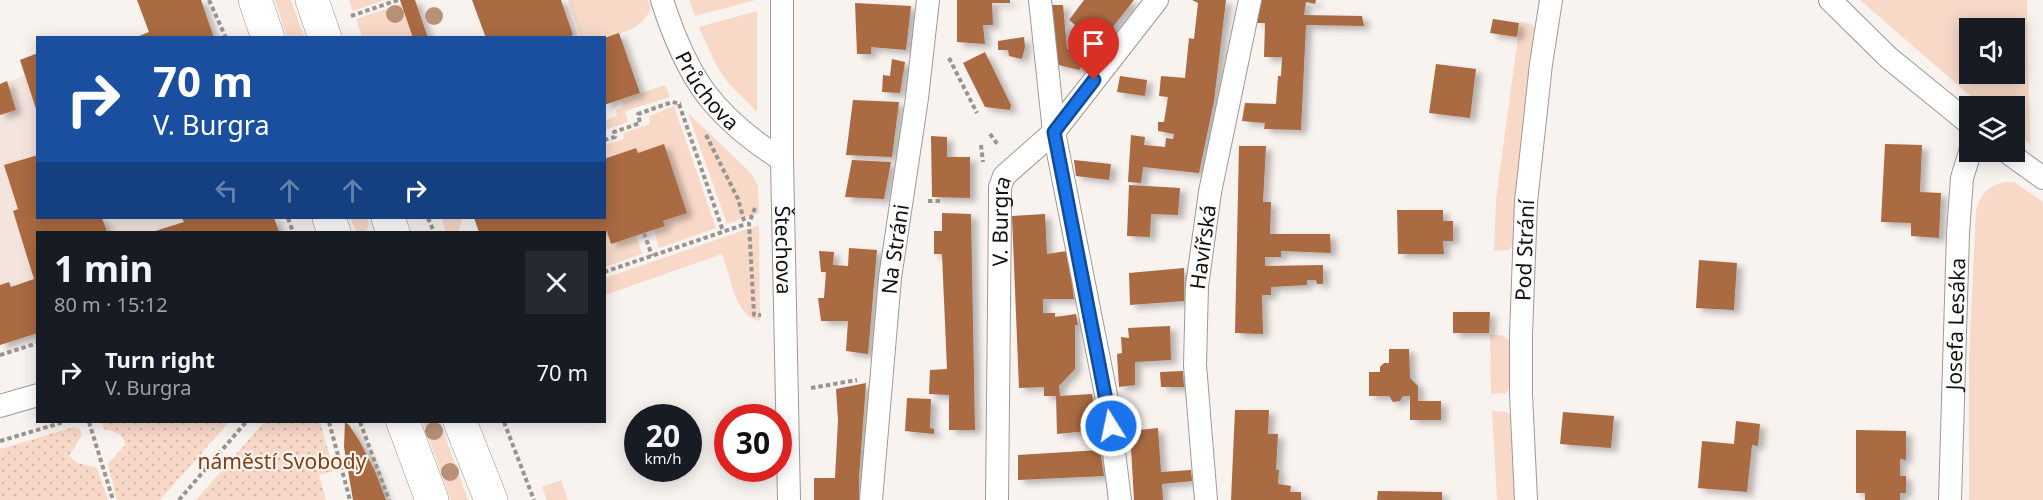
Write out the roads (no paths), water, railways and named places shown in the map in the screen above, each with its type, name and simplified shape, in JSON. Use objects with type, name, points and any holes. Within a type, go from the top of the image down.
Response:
[{"type":"main road","points":[[255,0],[267,36]]},
{"type":"main road","points":[[312,0],[324,36]]},
{"type":"main road","points":[[403,423],[432,500]]},
{"type":"main road","points":[[460,423],[491,500]]},
{"type":"street","name":"Průchova","points":[[662,0],[678,48],[711,101],[748,137],[782,160]]},
{"type":"street","name":"Štechova","points":[[782,0],[782,160],[789,500]]},
{"type":"street","name":"Na Stráni","points":[[872,500],[890,278],[917,98],[928,0]]},
{"type":"street","points":[[1040,0],[1054,132],[1108,405],[1120,500]]},
{"type":"street","name":"V. Burgra","points":[[997,500],[1000,188],[1008,172],[1054,132],[1157,0]]},
{"type":"street","name":"Havířská","points":[[1206,500],[1195,365],[1197,286],[1210,192],[1250,0]]},
{"type":"street","name":"Pod Strání","points":[[1526,500],[1521,335],[1526,202],[1541,64],[1551,0]]},
{"type":"street","points":[[1830,0],[1889,58],[1959,115]]},
{"type":"street","name":"Josefa Lesáka","points":[[1950,500],[1958,233],[1962,178],[1967,162]]},
{"type":"street","points":[[2021,162],[2043,178]]},
{"type":"street","points":[[0,406],[36,396]]},
{"type":"park label","name":"náměstí Svobody","points":[[282,461]]}]
